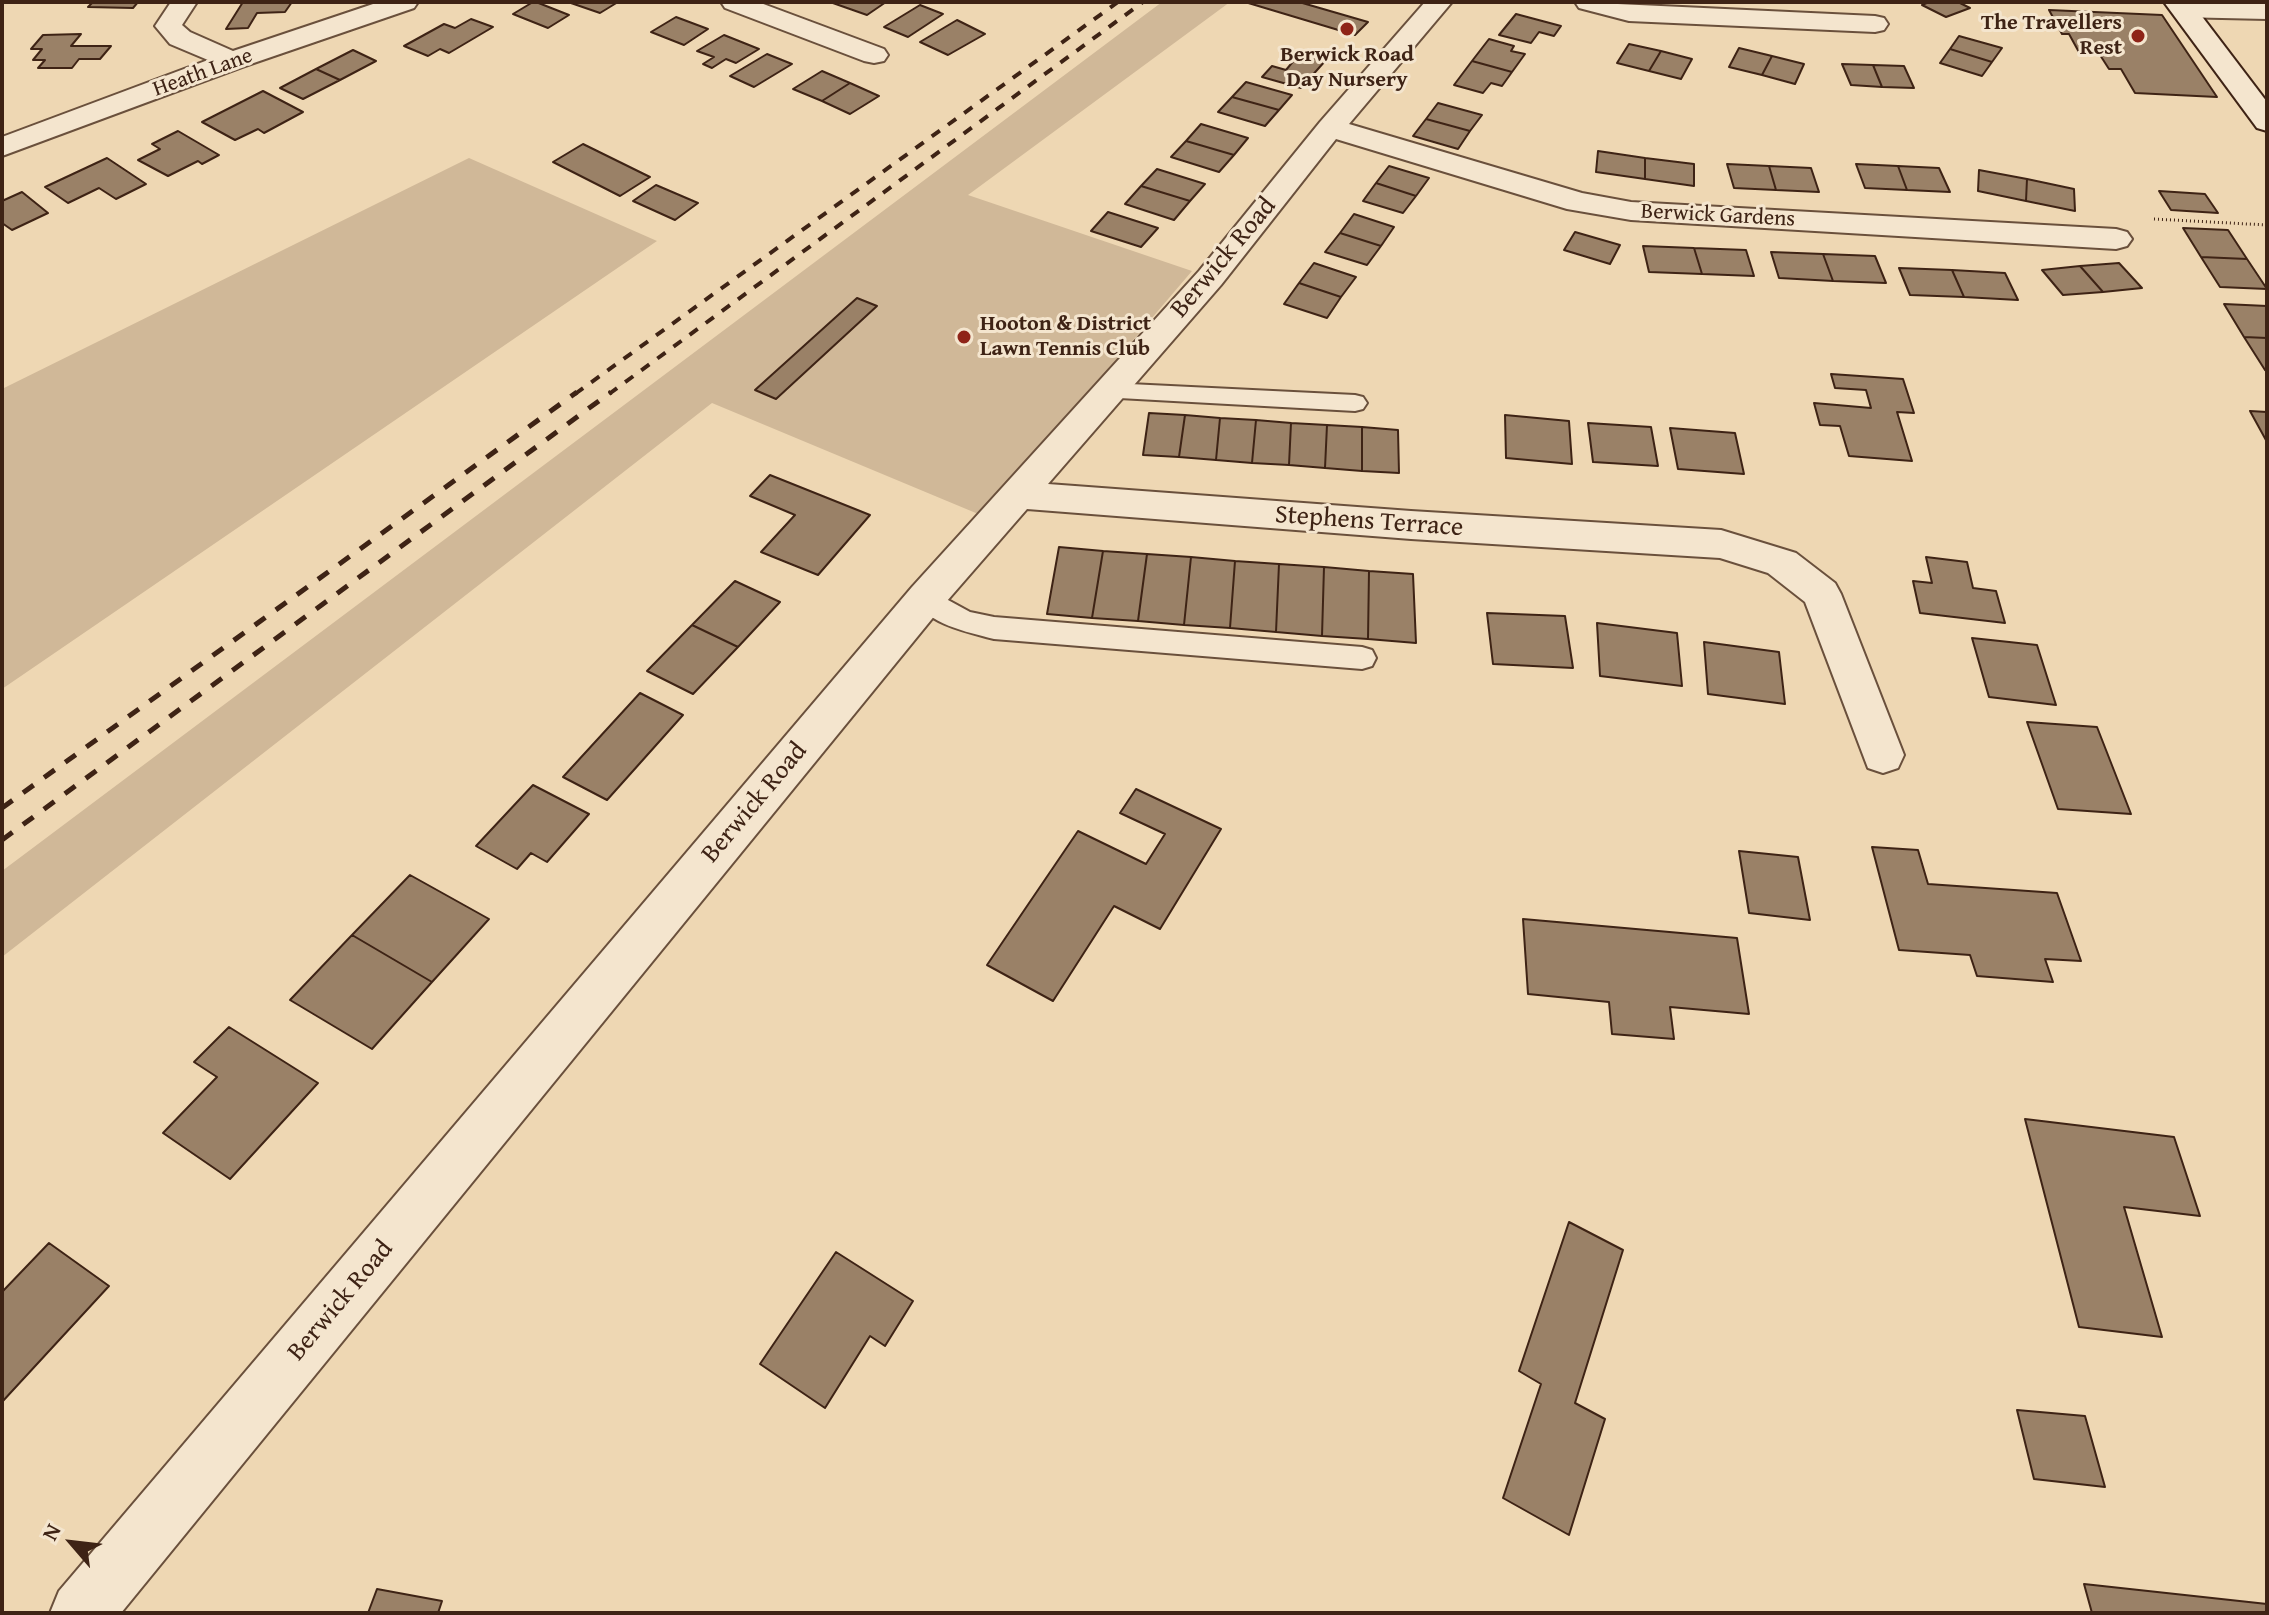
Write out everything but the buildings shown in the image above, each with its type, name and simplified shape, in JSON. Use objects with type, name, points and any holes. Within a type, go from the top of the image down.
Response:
[{"type":"street","points":[[184,2],[168,26],[180,38],[232,61]]},
{"type":"street","name":"Heath Lane","points":[[2,147],[232,61],[405,2]]},
{"type":"street","points":[[734,2],[874,55]]},
{"type":"street","name":"Berwick Road","points":[[81,1613],[926,598],[1210,278],[1330,128],[1439,2]]},
{"type":"street","points":[[1588,2],[1629,13],[1875,24]]},
{"type":"street","points":[[2182,6],[2267,11]]},
{"type":"street","points":[[2182,6],[2267,122]]},
{"type":"street","name":"Berwick Gardens","points":[[1330,128],[1578,202],[1631,211],[2116,239]]},
{"type":"street","name":"Stephens Terrace","points":[[1016,495],[1411,525],[1721,544],[1782,563],[1821,594],[1883,755]]},
{"type":"lane","points":[[1109,391],[1355,403]]},
{"type":"lane","points":[[926,598],[963,621],[994,628],[1362,658]]},
{"type":"path","points":[[2116,239],[2142,218],[2267,225]]},
{"type":"shaded area","points":[[1162,2],[1230,2],[968,195],[1192,271],[983,516],[712,403],[2,957],[2,871]]},
{"type":"shaded area","points":[[469,158],[657,241],[2,689],[2,389]]},
{"type":"railway","points":[[575,394],[1118,2]]},
{"type":"railway","points":[[609,394],[1143,2]]},
{"type":"railway","points":[[2,808],[577,392]]},
{"type":"railway","points":[[2,840],[611,392]]},
{"type":"place","name":"Berwick Road Day Nursery","points":[[1347,29]]},
{"type":"place","name":"The Travellers Rest","points":[[2138,36]]},
{"type":"place","name":"Hooton & District Lawn Tennis Club","points":[[964,337]]}]
